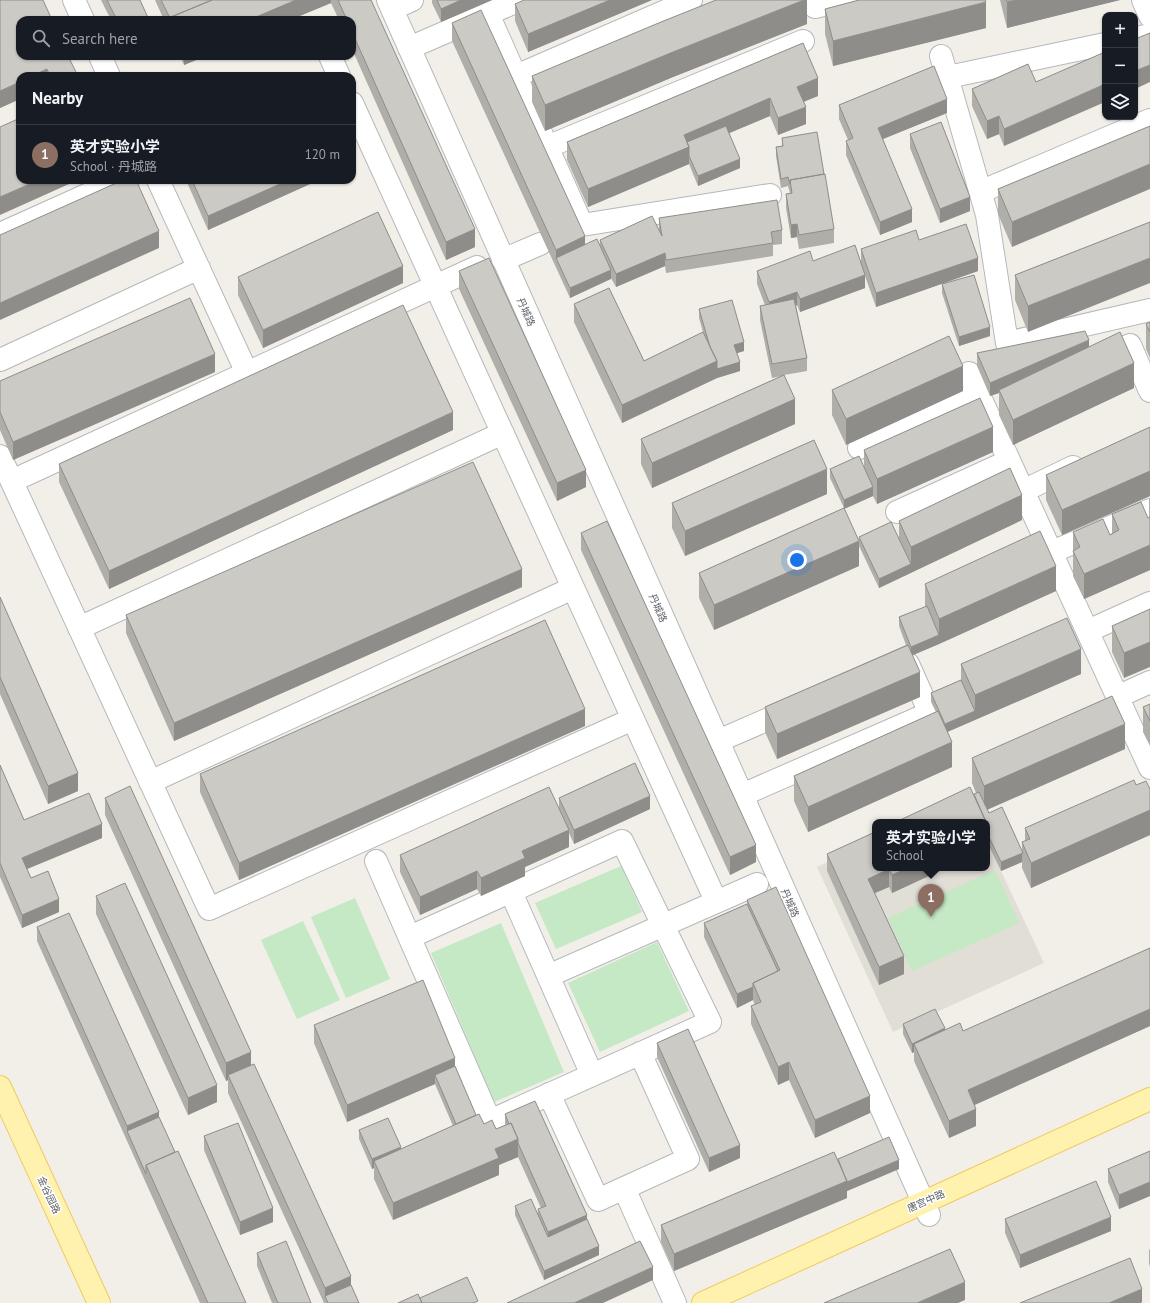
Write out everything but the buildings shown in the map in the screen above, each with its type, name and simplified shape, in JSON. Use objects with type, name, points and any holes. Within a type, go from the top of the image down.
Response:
[{"type":"main road","name":"金谷园路","points":[[0,1087],[99,1303]]},
{"type":"main road","name":"唐宫中路","points":[[736,1303],[1150,1100]]},
{"type":"main road","name":"唐宫中路","points":[[703,1303],[1150,1114]]},
{"type":"main road","name":"金谷园路","points":[[0,1119],[84,1303]]},
{"type":"street","points":[[74,0],[81,16]]},
{"type":"street","points":[[390,5],[412,0]]},
{"type":"street","points":[[409,48],[520,0]]},
{"type":"street","points":[[516,76],[691,0]]},
{"type":"street","points":[[815,7],[845,0]]},
{"type":"street","points":[[1143,0],[1150,16]]},
{"type":"street","name":"丹城路","points":[[390,5],[926,1209]]},
{"type":"street","points":[[488,14],[547,147],[579,227],[770,195]]},
{"type":"street","points":[[1138,37],[1150,35]]},
{"type":"street","points":[[547,147],[803,41]]},
{"type":"street","points":[[948,77],[1102,45]]},
{"type":"street","points":[[941,56],[987,215],[1007,343],[1150,310]]},
{"type":"street","points":[[102,60],[107,72]]},
{"type":"street","points":[[332,60],[338,72]]},
{"type":"street","points":[[356,113],[716,901]]},
{"type":"street","points":[[980,192],[1150,120]]},
{"type":"street","points":[[0,234],[111,184]]},
{"type":"street","points":[[160,184],[247,373]]},
{"type":"street","points":[[503,260],[540,244]]},
{"type":"street","points":[[12,481],[477,267]]},
{"type":"street","points":[[0,360],[198,268]]},
{"type":"street","points":[[998,289],[1020,280]]},
{"type":"street","points":[[1079,367],[1130,345],[1150,390]]},
{"type":"street","points":[[969,373],[988,401],[1009,461],[1150,768]]},
{"type":"street","points":[[859,448],[988,401]]},
{"type":"street","points":[[79,628],[502,433]]},
{"type":"street","points":[[0,456],[209,909],[633,719]]},
{"type":"street","points":[[1023,491],[1094,458]]},
{"type":"street","points":[[896,512],[1009,461]]},
{"type":"street","points":[[1052,552],[1150,510]]},
{"type":"street","points":[[150,782],[573,588]]},
{"type":"street","points":[[1088,631],[1150,604]]},
{"type":"street","points":[[742,795],[930,713],[906,659],[891,665]]},
{"type":"street","points":[[1118,697],[1150,682]]},
{"type":"street","points":[[718,741],[812,700]]},
{"type":"street","points":[[376,861],[490,1121],[710,1022],[622,841],[410,937]]},
{"type":"street","points":[[548,976],[663,924],[757,884]]},
{"type":"street","points":[[511,892],[592,1075]]},
{"type":"street","points":[[549,1094],[598,1200],[688,1159],[640,1053]]},
{"type":"street","points":[[624,1188],[675,1303]]},
{"type":"shaded area","points":[[872,841],[872,871],[990,871],[990,847],[1044,963],[893,1032],[817,867]]},
{"type":"green space","points":[[621,866],[642,912],[556,949],[535,903]]},
{"type":"green space","points":[[995,870],[1019,923],[912,971],[888,918]]},
{"type":"green space","points":[[355,898],[390,979],[346,998],[311,917]]},
{"type":"green space","points":[[303,921],[340,1000],[297,1019],[261,940]]},
{"type":"green space","points":[[501,923],[564,1072],[494,1102],[431,953]]},
{"type":"green space","points":[[657,942],[689,1011],[600,1052],[568,983]]},
{"type":"place","name":"英才实验小学","points":[[931,917]]}]
